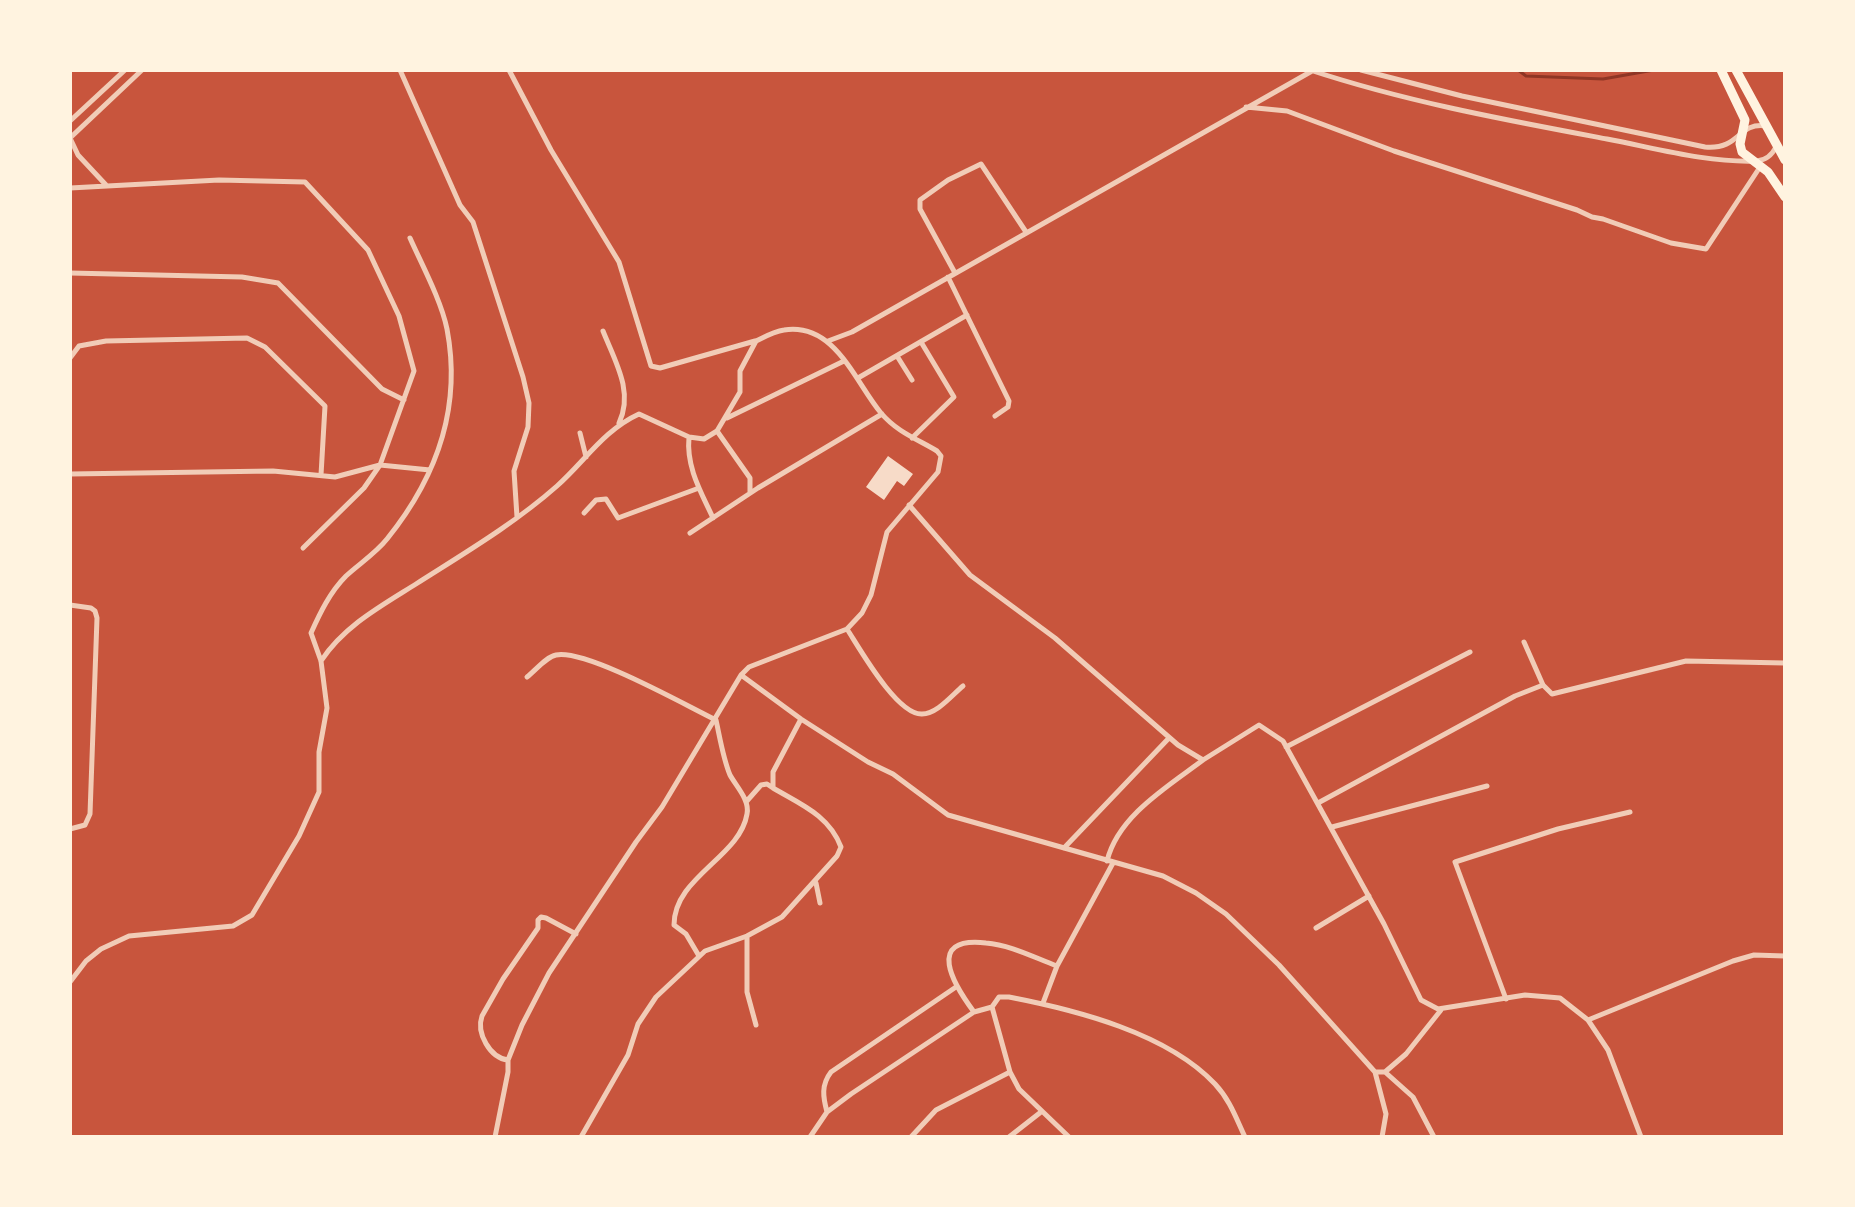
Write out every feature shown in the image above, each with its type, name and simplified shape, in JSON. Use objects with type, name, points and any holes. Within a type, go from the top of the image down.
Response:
[{"type":"highway","points":[[1721,70],[1745,120],[1742,152],[1774,179],[1785,197]]},
{"type":"highway","points":[[1736,70],[1785,160]]},
{"type":"street","points":[[70,121],[125,70]]},
{"type":"street","points":[[106,186],[78,155],[70,138],[142,70]]},
{"type":"street","points":[[400,70],[460,205],[473,222],[523,377],[529,403],[528,427],[514,471],[517,517]]},
{"type":"street","points":[[828,341],[852,332],[1310,70],[1355,85],[1458,111],[1709,159],[1757,163],[1774,152],[1777,143]]},
{"type":"street","points":[[1361,70],[1462,96],[1705,147],[1726,147],[1756,125],[1767,126]]},
{"type":"street","points":[[495,1137],[508,1060],[542,986],[662,807],[741,675],[749,667],[847,629],[862,613],[871,595],[887,532],[942,464],[937,451],[912,438],[882,414],[828,341],[810,332],[785,330],[660,368],[651,366],[619,262],[551,150],[510,72]]},
{"type":"street","points":[[1246,107],[1287,111],[1394,151],[1592,217],[1671,243],[1706,249],[1757,163]]},
{"type":"street","points":[[955,273],[920,209],[920,200],[948,180],[981,164],[1026,232]]},
{"type":"street","points":[[70,188],[262,179],[305,182],[368,250],[399,316],[414,371],[380,465],[364,488],[303,548]]},
{"type":"street","points":[[70,982],[93,955],[129,936],[233,926],[252,915],[299,836],[319,792],[319,752],[327,708],[321,661],[311,633],[322,607],[343,579],[385,541],[417,496],[439,451],[453,385],[446,326],[410,238]]},
{"type":"street","points":[[70,273],[242,277],[278,283],[382,389],[404,400]]},
{"type":"street","points":[[948,277],[1009,401],[1008,407],[995,416]]},
{"type":"street","points":[[858,378],[967,315]]},
{"type":"street","points":[[321,661],[331,646],[372,611],[517,517],[559,484],[618,424],[626,408],[623,382],[603,331]]},
{"type":"street","points":[[70,358],[79,346],[106,341],[247,338],[265,347],[325,406],[321,475]]},
{"type":"street","points":[[626,408],[689,437],[704,439],[717,431],[740,392],[740,371],[756,341]]},
{"type":"street","points":[[912,438],[954,397],[921,342]]},
{"type":"street","points":[[897,356],[912,380]]},
{"type":"street","points":[[725,419],[844,361]]},
{"type":"street","points":[[618,424],[639,414]]},
{"type":"street","points":[[690,533],[882,414]]},
{"type":"street","points":[[717,431],[750,478],[750,493]]},
{"type":"street","points":[[580,433],[586,457]]},
{"type":"street","points":[[689,437],[688,452],[699,488],[713,518]]},
{"type":"street","points":[[70,474],[273,471],[335,477],[380,465],[430,470]]},
{"type":"street","points":[[584,513],[596,500],[606,499],[618,518],[699,488]]},
{"type":"street","points":[[909,505],[970,575],[1055,638],[1169,738],[1203,760]]},
{"type":"street","points":[[70,605],[91,608],[97,618],[90,814],[85,825],[70,829]]},
{"type":"street","points":[[847,629],[885,686],[905,709],[920,715],[935,710],[963,686]]},
{"type":"street","points":[[1524,642],[1543,685],[1552,694],[1686,661],[1785,663]]},
{"type":"street","points":[[1286,747],[1470,652]]},
{"type":"street","points":[[527,677],[553,655],[566,654],[594,662],[716,720]]},
{"type":"street","points":[[741,675],[801,719],[868,762],[893,774],[948,815],[1163,876],[1196,893],[1226,914],[1279,965],[1375,1072],[1386,1114],[1382,1137]]},
{"type":"street","points":[[1318,803],[1515,696],[1543,685]]},
{"type":"street","points":[[773,788],[773,772],[801,719]]},
{"type":"street","points":[[699,956],[686,934],[674,925],[676,904],[741,831],[748,813],[746,802],[729,773],[716,720]]},
{"type":"street","points":[[1043,1003],[1057,966],[1110,862],[1111,843],[1152,798],[1203,760],[1259,725],[1283,741],[1369,896],[1421,1000],[1442,1009],[1525,995],[1560,998],[1588,1020],[1608,1050],[1641,1137]]},
{"type":"street","points":[[1064,848],[1169,738]]},
{"type":"street","points":[[581,1137],[628,1055],[638,1024],[656,997],[699,956],[782,917],[837,856],[841,847],[837,837],[816,812],[767,784],[761,785],[746,802]]},
{"type":"street","points":[[1332,827],[1487,786]]},
{"type":"street","points":[[1506,999],[1455,862],[1558,829],[1630,812]]},
{"type":"street","points":[[816,882],[820,903]]},
{"type":"street","points":[[1316,928],[1369,896]]},
{"type":"street","points":[[508,1060],[496,1057],[480,1034],[482,1016],[538,928],[541,917],[576,934]]},
{"type":"street","points":[[747,936],[747,992],[756,1025]]},
{"type":"street","points":[[974,1012],[956,987],[949,959],[959,944],[987,943],[1011,948],[1057,966]]},
{"type":"street","points":[[1588,1020],[1733,961],[1754,955],[1785,956]]},
{"type":"street","points":[[827,1112],[823,1094],[825,1080],[831,1072],[956,987]]},
{"type":"street","points":[[810,1137],[827,1112],[901,1059],[974,1012],[992,1007],[999,997],[1009,997],[1102,1020],[1193,1064],[1217,1085],[1236,1111],[1245,1137]]},
{"type":"street","points":[[992,1007],[1010,1072],[1019,1089],[1069,1137]]},
{"type":"street","points":[[1375,1072],[1385,1072],[1406,1054],[1442,1009]]},
{"type":"street","points":[[911,1137],[936,1110],[1010,1072]]},
{"type":"street","points":[[1385,1072],[1413,1097],[1434,1137]]},
{"type":"street","points":[[1009,1137],[1041,1112]]},
{"type":"building","points":[[888,456],[913,474],[904,486],[897,481],[884,500],[866,487]]},
{"type":"waterway","points":[[1518,70],[1526,76],[1603,79],[1654,70]]}]
